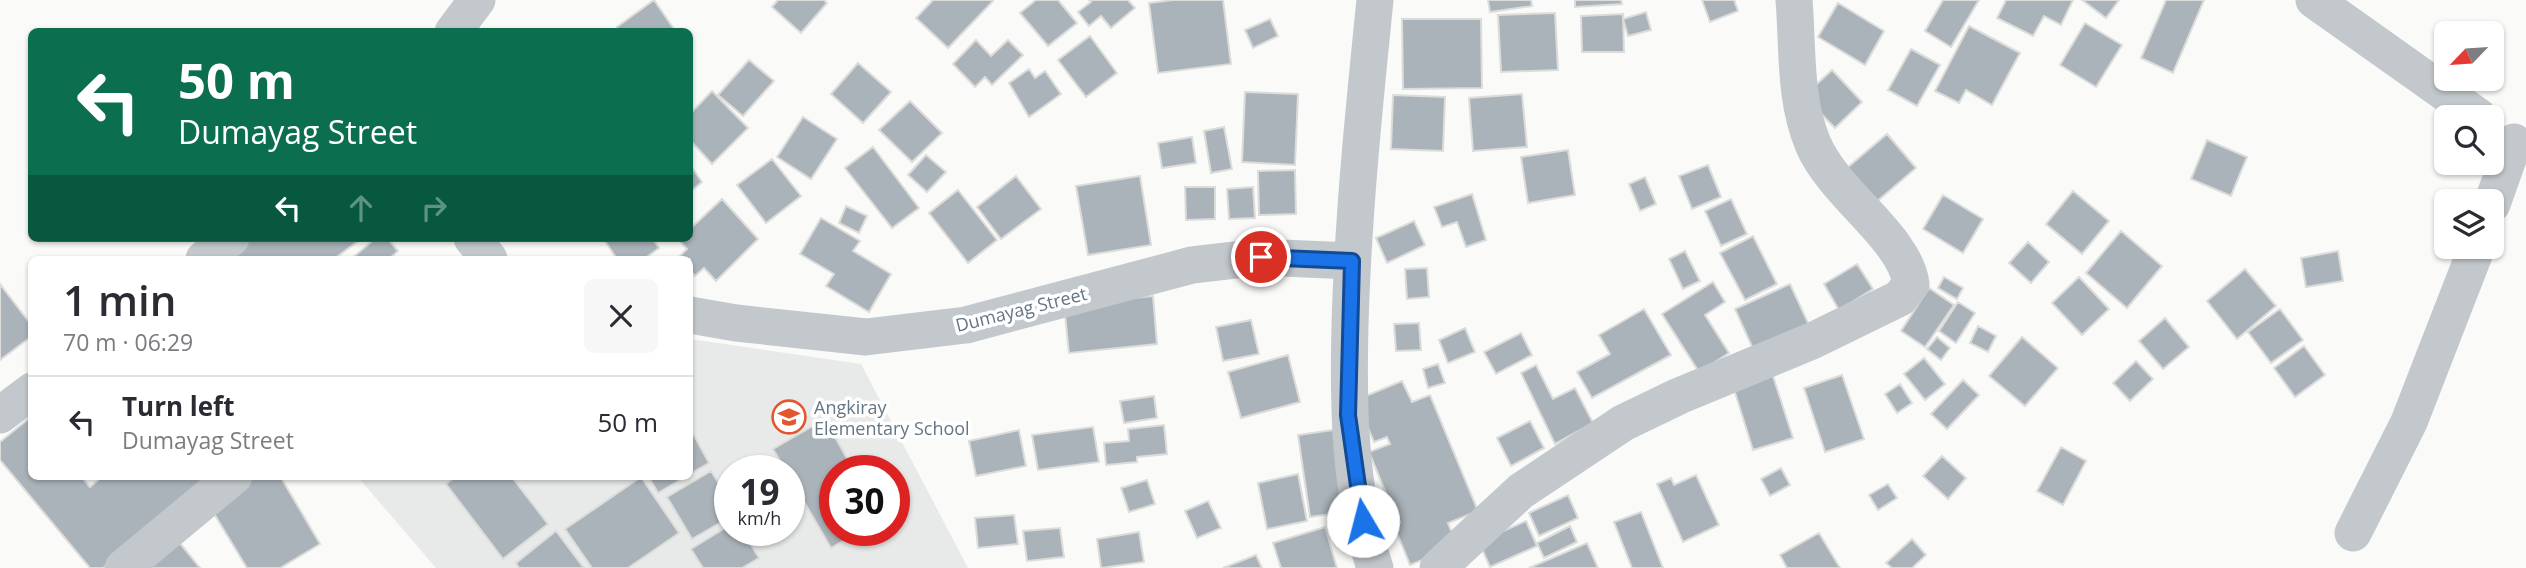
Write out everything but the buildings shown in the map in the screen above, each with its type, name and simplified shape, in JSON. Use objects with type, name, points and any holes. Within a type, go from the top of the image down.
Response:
[{"type":"street","points":[[456,28],[477,0]]},
{"type":"street","points":[[1375,0],[1352,261],[1348,415],[1363,521],[1375,568]]},
{"type":"street","points":[[1438,568],[1521,491],[1623,424],[1679,396],[1812,341],[1900,298],[1911,284],[1909,269],[1900,252],[1838,186],[1813,146],[1799,84],[1794,0]]},
{"type":"street","points":[[2314,0],[2462,105]]},
{"type":"street","points":[[2496,189],[2511,132]]},
{"type":"street","points":[[208,256],[226,242]]},
{"type":"street","points":[[475,242],[487,256]]},
{"type":"street","name":"Dumayag Street","points":[[693,316],[736,323],[866,337],[966,325],[1192,265],[1261,257],[1352,261]]},
{"type":"street","points":[[2353,533],[2409,422],[2472,259]]},
{"type":"street","points":[[0,415],[28,394]]},
{"type":"street","points":[[123,568],[229,480]]},
{"type":"shaded area","name":"Angkiray Elementary School","points":[[693,339],[861,364],[909,455],[819,455],[819,546],[910,546],[910,457],[968,568],[436,568],[360,480],[693,480]]},
{"type":"place","name":"Angkiray Elementary School","points":[[789,417]]},
{"type":"route","points":[[1261,257],[1352,261],[1348,415],[1363,521]]}]
